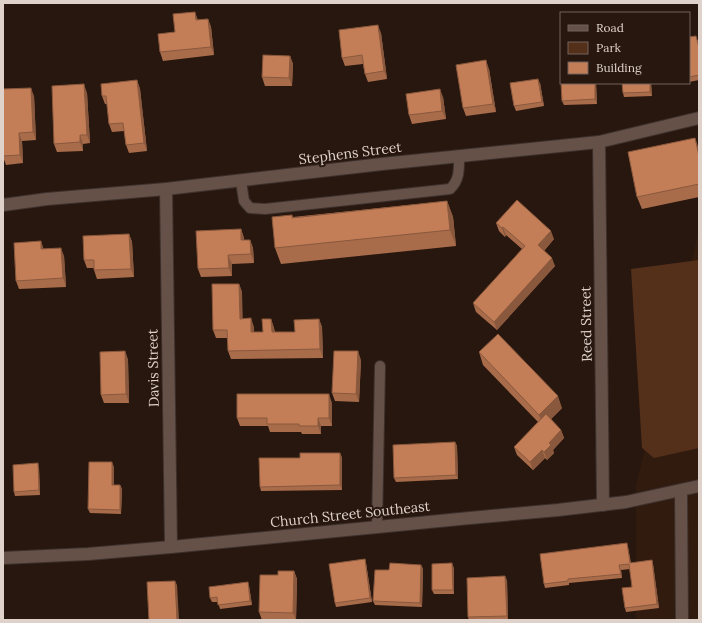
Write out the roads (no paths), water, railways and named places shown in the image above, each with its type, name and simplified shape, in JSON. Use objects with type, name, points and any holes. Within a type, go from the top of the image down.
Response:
[{"type":"street","name":"Stephens Street","points":[[3,205],[47,199],[166,190],[382,164],[599,142],[699,118]]},
{"type":"street","name":"Reed Street","points":[[599,142],[603,505]]},
{"type":"street","name":"Davis Street","points":[[166,190],[171,547]]},
{"type":"street","name":"Church Street Southeast","points":[[3,558],[88,554],[171,547],[603,505],[626,502],[699,486]]},
{"type":"street","points":[[681,491],[682,620]]},
{"type":"lane","points":[[241,181],[244,201],[250,208],[265,208],[450,189],[455,185],[458,177],[459,156]]},
{"type":"lane","points":[[377,527],[380,366]]}]
